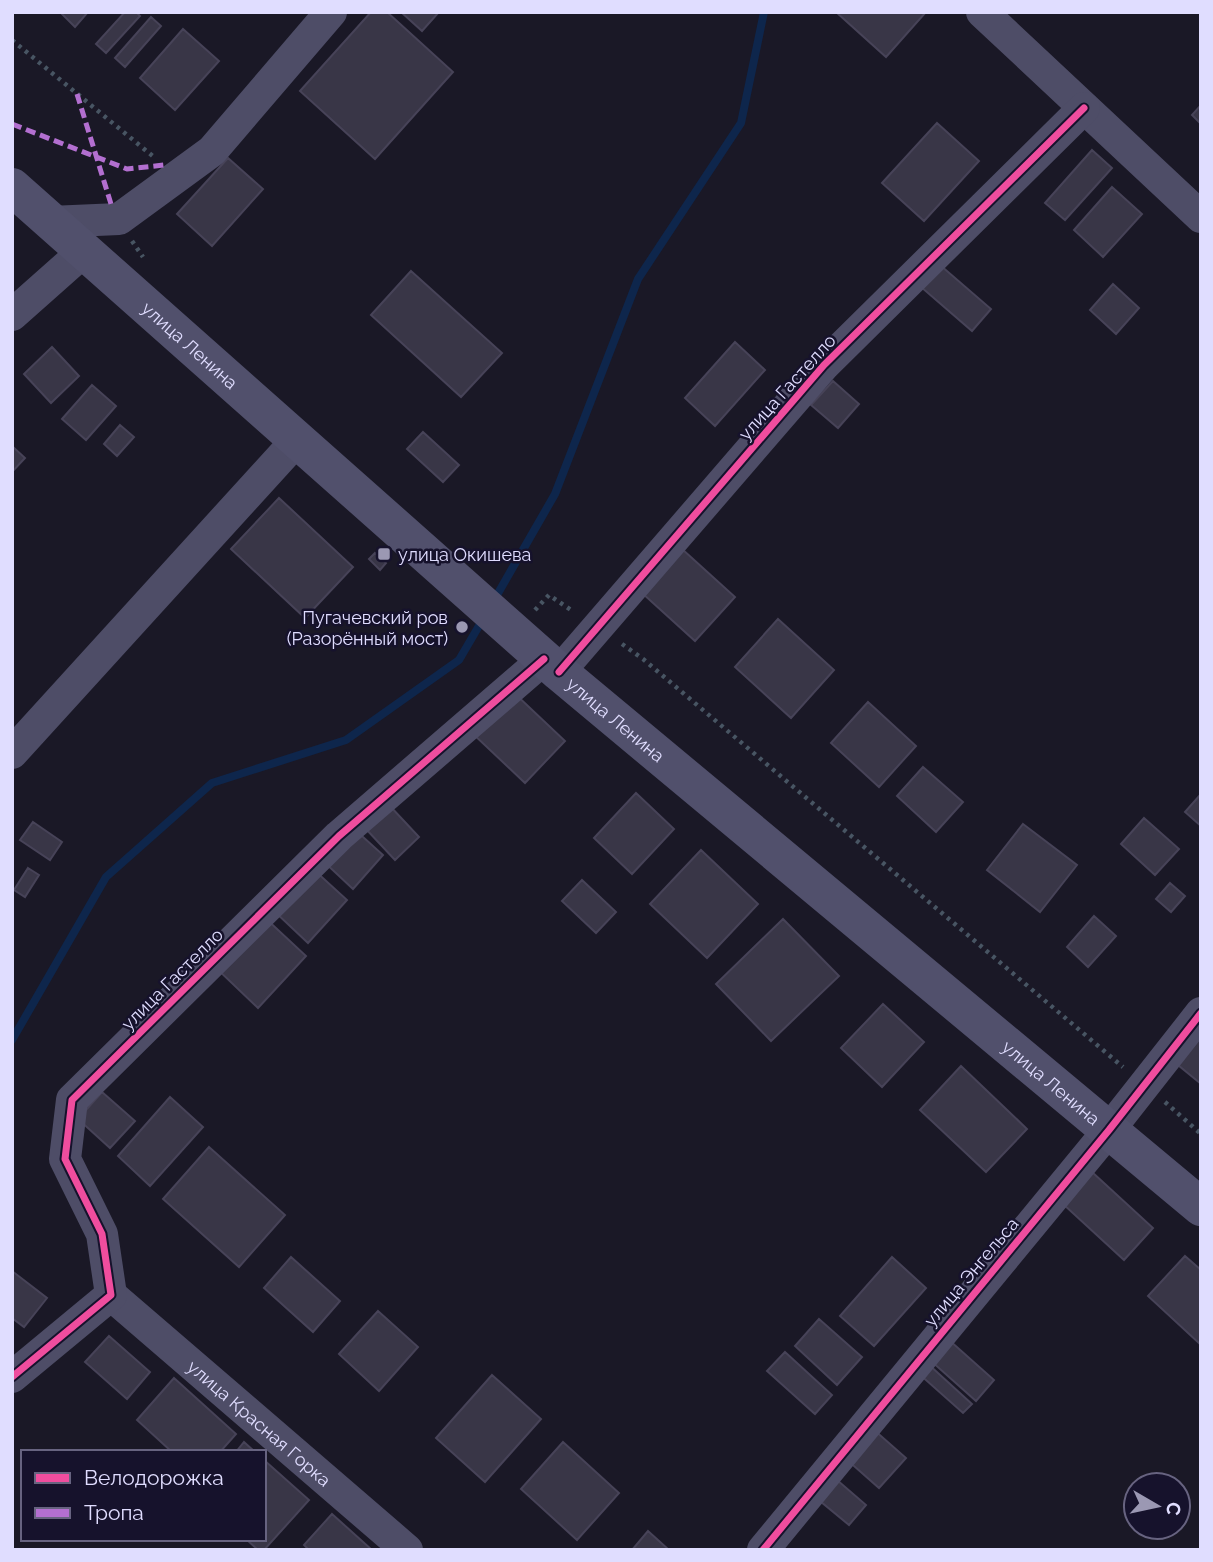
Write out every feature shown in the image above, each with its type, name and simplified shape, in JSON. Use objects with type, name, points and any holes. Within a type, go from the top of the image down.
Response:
[{"type":"main road","name":"улица Ленина","points":[[12,187],[551,666],[1201,1208]]},
{"type":"street","points":[[50,222],[119,219],[212,151],[331,12]]},
{"type":"street","points":[[982,12],[1201,216]]},
{"type":"street","name":"улица Гастелло","points":[[111,1295],[102,1234],[65,1159],[72,1100],[339,836],[597,628],[824,365],[1084,108]]},
{"type":"street","points":[[12,315],[83,252]]},
{"type":"street","points":[[12,753],[297,440]]},
{"type":"street","name":"улица Энгельса","points":[[762,1550],[1109,1130],[1201,1013]]},
{"type":"street","points":[[12,1377],[111,1295]]},
{"type":"street","name":"улица Красная Горка","points":[[111,1295],[407,1550]]},
{"type":"path","points":[[12,40],[164,165]]},
{"type":"path","points":[[119,219],[149,266]]},
{"type":"path","points":[[529,617],[549,595],[643,659],[1201,1134]]},
{"type":"building","points":[[60,12],[88,12],[75,27]]},
{"type":"building","points":[[125,12],[136,12],[140,16],[106,53],[96,44]]},
{"type":"building","points":[[371,12],[387,12],[453,72],[375,159],[300,91]]},
{"type":"building","points":[[401,12],[439,12],[422,31]]},
{"type":"building","points":[[836,12],[926,12],[886,57]]},
{"type":"building","points":[[151,17],[161,26],[125,67],[115,58]]},
{"type":"building","points":[[183,29],[219,61],[175,110],[140,78]]},
{"type":"building","points":[[1201,105],[1201,124],[1192,115]]},
{"type":"building","points":[[937,123],[979,161],[924,221],[882,183]]},
{"type":"building","points":[[1092,150],[1112,168],[1065,220],[1045,203]]},
{"type":"building","points":[[228,158],[263,189],[212,246],[177,214]]},
{"type":"building","points":[[1112,187],[1142,214],[1103,257],[1074,230]]},
{"type":"building","points":[[940,265],[991,309],[972,331],[921,287]]},
{"type":"building","points":[[411,271],[502,353],[461,397],[371,315]]},
{"type":"building","points":[[1113,284],[1139,308],[1116,334],[1090,310]]},
{"type":"building","points":[[735,342],[765,370],[715,426],[685,398]]},
{"type":"building","points":[[52,347],[79,376],[51,403],[24,374]]},
{"type":"building","points":[[833,381],[859,404],[838,428],[811,405]]},
{"type":"building","points":[[92,385],[116,406],[86,440],[62,419]]},
{"type":"building","points":[[120,425],[134,437],[117,456],[104,444]]},
{"type":"building","points":[[423,432],[459,465],[443,482],[407,449]]},
{"type":"building","points":[[12,446],[25,458],[12,472]]},
{"type":"building","points":[[279,498],[353,567],[305,618],[231,549]]},
{"type":"building","points":[[682,549],[735,597],[695,641],[642,593]]},
{"type":"building","points":[[375,553],[386,563],[380,570],[369,559]]},
{"type":"building","points":[[778,619],[834,670],[791,718],[735,667]]},
{"type":"building","points":[[511,690],[565,741],[525,783],[471,732]]},
{"type":"building","points":[[868,702],[916,746],[879,787],[831,743]]},
{"type":"building","points":[[923,767],[963,802],[936,832],[897,796]]},
{"type":"building","points":[[636,793],[674,829],[632,874],[594,838]]},
{"type":"building","points":[[1201,794],[1201,826],[1185,812]]},
{"type":"building","points":[[389,805],[419,837],[395,860],[365,828]]},
{"type":"building","points":[[1144,818],[1179,849],[1155,875],[1121,844]]},
{"type":"building","points":[[33,822],[62,842],[50,860],[20,840]]},
{"type":"building","points":[[1023,824],[1077,865],[1040,912],[987,870]]},
{"type":"building","points":[[352,827],[383,855],[353,889],[322,860]]},
{"type":"building","points":[[701,850],[758,904],[707,958],[650,904]]},
{"type":"building","points":[[28,868],[39,875],[25,897],[14,890]]},
{"type":"building","points":[[313,869],[347,900],[308,943],[274,911]]},
{"type":"building","points":[[582,880],[616,912],[596,933],[562,901]]},
{"type":"building","points":[[1170,883],[1185,896],[1171,912],[1156,899]]},
{"type":"building","points":[[262,915],[306,956],[258,1008],[214,966]]},
{"type":"building","points":[[1094,916],[1116,936],[1088,967],[1067,947]]},
{"type":"building","points":[[783,919],[839,976],[771,1041],[716,984]]},
{"type":"building","points":[[883,1004],[924,1042],[882,1087],[841,1048]]},
{"type":"building","points":[[1201,1037],[1201,1084],[1178,1065]]},
{"type":"building","points":[[961,1066],[1027,1129],[986,1172],[920,1110]]},
{"type":"building","points":[[102,1092],[135,1121],[110,1148],[78,1119]]},
{"type":"building","points":[[170,1097],[203,1127],[150,1186],[118,1156]]},
{"type":"building","points":[[209,1147],[285,1215],[239,1267],[163,1199]]},
{"type":"building","points":[[1092,1172],[1153,1228],[1124,1260],[1063,1204]]},
{"type":"building","points":[[1185,1256],[1201,1270],[1201,1345],[1148,1296]]},
{"type":"building","points":[[291,1257],[340,1301],[313,1332],[264,1288]]},
{"type":"building","points":[[892,1257],[926,1288],[874,1346],[840,1316]]},
{"type":"building","points":[[12,1271],[47,1298],[24,1327],[12,1318]]},
{"type":"building","points":[[378,1311],[418,1347],[379,1391],[339,1354]]},
{"type":"building","points":[[819,1319],[862,1357],[837,1385],[795,1346]]},
{"type":"building","points":[[109,1336],[150,1372],[127,1399],[85,1362]]},
{"type":"building","points":[[949,1340],[994,1380],[976,1401],[931,1361]]},
{"type":"building","points":[[785,1352],[832,1395],[815,1414],[767,1371]]},
{"type":"building","points":[[927,1363],[972,1404],[963,1413],[918,1373]]},
{"type":"building","points":[[492,1375],[541,1419],[485,1482],[436,1438]]},
{"type":"building","points":[[174,1378],[236,1434],[222,1450],[170,1450],[137,1420]]},
{"type":"building","points":[[873,1429],[906,1458],[879,1488],[846,1459]]},
{"type":"building","points":[[244,1442],[253,1450],[238,1450]]},
{"type":"building","points":[[563,1442],[619,1493],[577,1540],[521,1489]]},
{"type":"building","points":[[266,1462],[309,1500],[264,1550],[258,1550],[248,1541],[266,1541]]},
{"type":"building","points":[[837,1480],[866,1505],[849,1525],[820,1501]]},
{"type":"building","points":[[332,1514],[372,1550],[309,1550],[304,1545]]},
{"type":"building","points":[[648,1531],[669,1550],[632,1550]]},
{"type":"waterway","points":[[493,602],[555,494],[638,279],[741,123],[764,12]]},
{"type":"waterway","points":[[12,1040],[106,877],[212,783],[346,740],[459,660],[483,619]]},
{"type":"marked path","points":[[77,94],[111,204]]},
{"type":"marked path","points":[[12,124],[127,169],[164,165]]},
{"type":"cycle path","points":[[559,672],[824,365],[1084,108]]},
{"type":"cycle path","points":[[12,1377],[111,1295],[102,1234],[65,1159],[72,1100],[339,836],[544,659]]},
{"type":"cycle path","points":[[763,1550],[1109,1130],[1201,1013]]},
{"type":"place","name":"улица Окишева","points":[[384,554]]},
{"type":"place","name":"Пугачевский ров (Разорённый мост)","points":[[462,627]]}]
